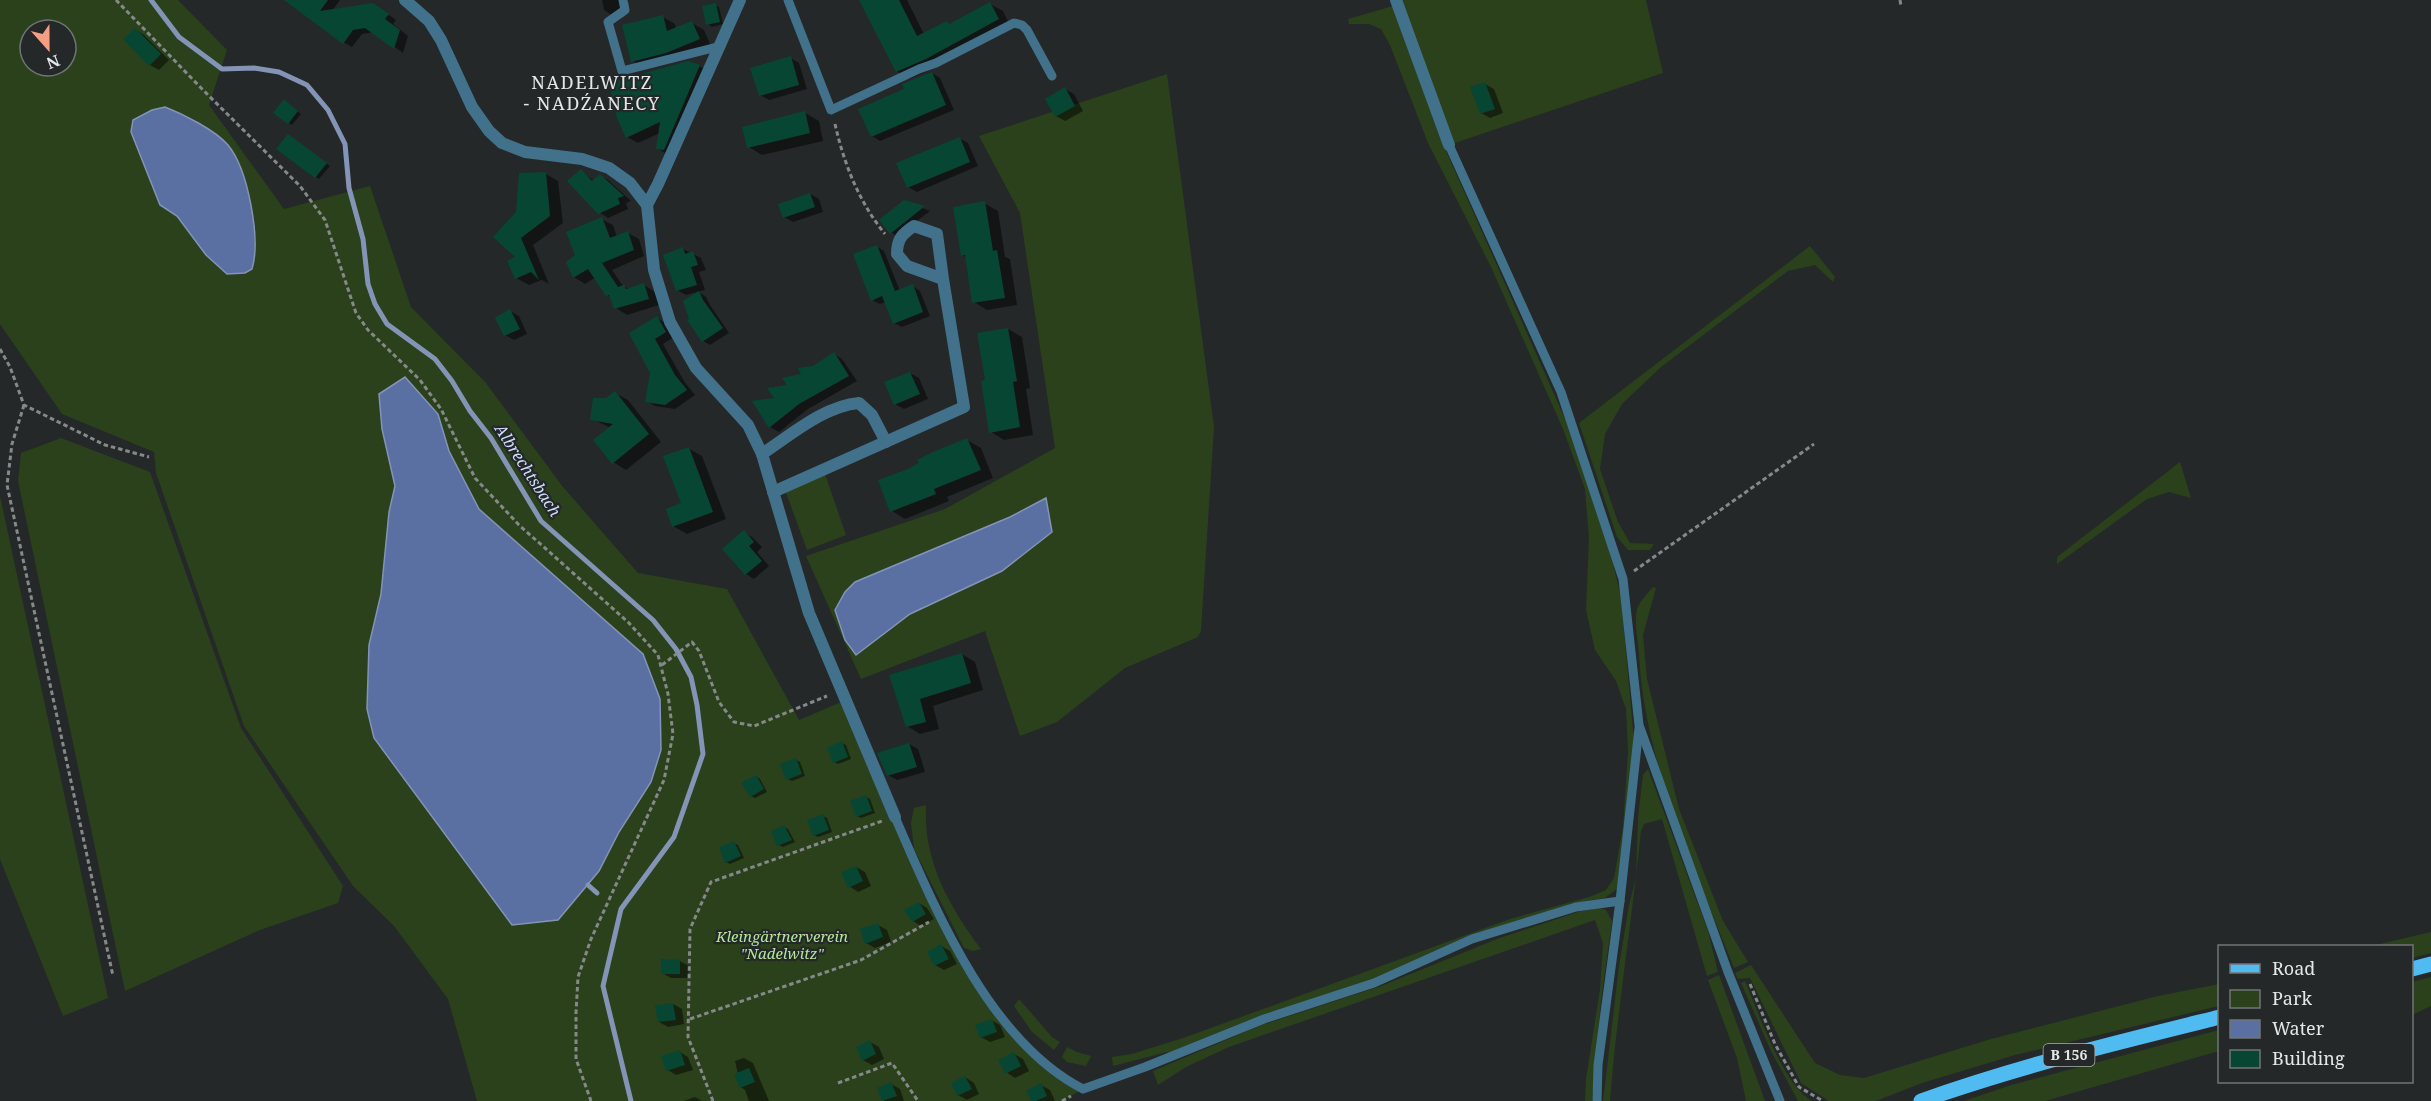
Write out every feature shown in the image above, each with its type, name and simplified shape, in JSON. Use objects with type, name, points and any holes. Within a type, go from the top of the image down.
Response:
[{"type":"main road","points":[[2413,969],[2431,964]]},
{"type":"main road","name":"B 156","points":[[1922,1101],[2070,1055],[2218,1018]]},
{"type":"street","points":[[405,0],[429,21],[441,40],[472,106],[489,131],[502,143],[525,152],[582,159],[609,168],[630,183],[647,205],[654,270],[670,322],[696,368],[748,425],[762,454],[808,613],[895,817]]},
{"type":"street","points":[[647,205],[740,0]]},
{"type":"street","points":[[1396,0],[1449,145]]},
{"type":"street","points":[[773,492],[964,407],[937,234],[914,226],[904,232],[897,241],[897,254],[907,266],[943,279]]},
{"type":"street","points":[[762,454],[844,404],[859,403],[872,415],[886,442]]},
{"type":"lane","points":[[624,0],[626,10],[608,22],[622,71],[721,46]]},
{"type":"lane","points":[[788,0],[831,110],[918,69],[936,63],[1014,23],[1022,25],[1027,30],[1052,76]]},
{"type":"lane","points":[[1449,145],[1561,392],[1623,579],[1639,725],[1620,902],[1598,1065],[1597,1101]]},
{"type":"lane","points":[[1639,725],[1728,972],[1780,1101]]},
{"type":"lane","points":[[895,817],[938,916],[986,994],[1028,1050],[1060,1077],[1083,1089],[1145,1067],[1264,1019],[1374,983],[1472,939],[1575,907],[1620,902]]},
{"type":"path","points":[[116,0],[300,186],[325,220],[356,313],[368,330],[420,380],[441,409],[475,478],[519,525],[628,622],[658,655],[662,665],[673,734],[664,780],[591,939],[579,977],[576,1059],[591,1101]]},
{"type":"path","points":[[1900,0],[1901,6]]},
{"type":"path","points":[[831,110],[844,162],[871,214],[886,235],[897,241]]},
{"type":"path","points":[[0,349],[10,367],[24,405],[12,444],[7,485],[113,976]]},
{"type":"path","points":[[24,405],[105,445],[149,457]]},
{"type":"path","points":[[1623,579],[1814,444]]},
{"type":"path","points":[[662,665],[692,642],[699,651],[719,702],[734,722],[754,726],[842,690]]},
{"type":"path","points":[[713,1101],[688,1037],[690,929],[711,882],[895,817]]},
{"type":"path","points":[[690,1019],[861,960],[938,916]]},
{"type":"path","points":[[1747,978],[1775,1044],[1799,1087],[1823,1101]]},
{"type":"path","points":[[838,1083],[892,1063],[918,1101]]},
{"type":"green space","name":"Kleingärtnerverein \"Nadelwitz\"","points":[[0,0],[178,0],[227,50],[209,105],[284,209],[370,186],[411,307],[486,383],[563,487],[638,573],[727,589],[799,720],[846,700],[956,948],[1028,1050],[1083,1089],[1062,1101],[477,1101],[448,999],[394,926],[353,886],[244,726],[156,473],[154,452],[62,414],[0,324]]},
{"type":"green space","points":[[1396,0],[1646,0],[1663,73],[1449,145]]},
{"type":"green space","points":[[1393,6],[1439,135],[1566,421],[1607,538],[1621,597],[1634,740],[1618,888],[1605,898],[1586,901],[1169,1055],[1167,1052],[1113,1066],[1112,1057],[1132,1054],[1186,1037],[1510,919],[1589,897],[1606,890],[1614,878],[1623,827],[1628,752],[1626,709],[1616,681],[1595,650],[1586,610],[1589,538],[1585,489],[1563,429],[1491,267],[1428,143],[1390,45],[1381,29],[1369,24],[1349,24],[1348,19]]},
{"type":"green space","points":[[1167,74],[1214,427],[1201,631],[1198,637],[1125,668],[1057,722],[1020,736],[985,631],[861,679],[806,556],[945,509],[1055,448],[1020,213],[979,136]]},
{"type":"green space","points":[[1810,246],[1835,277],[1833,282],[1815,265],[1788,271],[1661,367],[1622,404],[1605,434],[1600,469],[1618,522],[1630,543],[1654,544],[1650,550],[1628,550],[1617,537],[1579,423]]},
{"type":"green space","points":[[61,438],[150,472],[241,728],[343,886],[338,903],[260,930],[125,991],[18,481],[21,453]]},
{"type":"green space","points":[[2180,462],[2191,498],[2169,492],[2147,499],[2057,564],[2057,557]]},
{"type":"green space","points":[[825,474],[846,535],[807,550],[785,490]]},
{"type":"green space","points":[[0,496],[108,998],[63,1016],[0,859]]},
{"type":"green space","points":[[1653,587],[1656,588],[1643,635],[1647,679],[1679,809],[1723,921],[1748,962],[1734,968],[1674,814],[1651,736],[1643,696],[1636,620],[1638,606]]},
{"type":"green space","points":[[1648,769],[1708,931],[1718,972],[1707,976],[1662,819],[1644,824],[1641,831],[1636,876],[1638,817],[1643,775]]},
{"type":"green space","points":[[926,805],[929,845],[940,882],[958,916],[981,949],[973,951],[964,948],[914,849],[911,823],[914,808]]},
{"type":"green space","points":[[1636,878],[1610,1101],[1603,1101],[1619,966]]},
{"type":"green space","points":[[1600,908],[1606,910],[1612,921],[1601,1001],[1592,1101],[1585,1101],[1586,1079],[1600,989],[1603,943],[1595,920],[1229,1047],[1186,1067],[1158,1085],[1153,1071],[1259,1026],[1381,986],[1497,939],[1581,911]]},
{"type":"green space","points":[[2431,932],[2431,953],[2413,958],[2413,945],[2375,945]]},
{"type":"green space","points":[[1751,965],[1815,1063],[1840,1075],[1864,1078],[1991,1039],[2158,996],[2218,984],[2218,1006],[2015,1055],[1922,1083],[1876,1101],[1829,1101],[1801,1083],[1750,978],[1738,979],[1735,973]]},
{"type":"green space","points":[[1719,975],[1765,1101],[1746,1101],[1737,1058],[1708,980]]},
{"type":"green space","points":[[2431,977],[2431,1006],[2413,1015],[2413,982]]},
{"type":"green space","points":[[1745,981],[1781,1064],[1801,1092],[1812,1101],[1798,1101],[1771,1051],[1741,983]]},
{"type":"green space","points":[[1019,999],[1052,1037],[1060,1042],[1054,1050],[1032,1032],[1014,1006]]},
{"type":"green space","points":[[2218,1030],[2218,1051],[2045,1101],[1964,1101],[2011,1085]]},
{"type":"green space","points":[[1067,1047],[1091,1056],[1086,1066],[1067,1062],[1062,1057]]},
{"type":"water","points":[[165,107],[207,128],[228,145],[235,156],[247,187],[254,223],[252,269],[245,273],[227,274],[206,255],[177,216],[160,205],[131,132],[133,120],[152,110]]},
{"type":"water","points":[[405,377],[438,414],[449,451],[479,509],[643,654],[660,699],[661,750],[651,782],[619,832],[599,871],[558,920],[512,925],[374,738],[367,709],[369,645],[381,594],[389,512],[395,486],[382,429],[379,394]]},
{"type":"water","points":[[1046,498],[1052,532],[1002,571],[910,614],[856,655],[845,640],[835,610],[845,592],[855,582],[1010,517]]},
{"type":"building","points":[[284,0],[328,0],[320,11],[373,3],[389,14],[385,19],[400,30],[394,49],[365,28],[353,30],[343,44]]},
{"type":"building","points":[[859,0],[899,0],[917,36],[947,21],[949,24],[990,2],[999,19],[926,59],[896,72]]},
{"type":"building","points":[[716,3],[720,22],[706,25],[702,6]]},
{"type":"building","points":[[663,15],[667,31],[692,21],[700,39],[666,53],[631,62],[622,25]]},
{"type":"building","points":[[135,28],[161,54],[149,66],[123,39]]},
{"type":"building","points":[[791,56],[799,85],[759,96],[750,68]]},
{"type":"building","points":[[688,61],[700,65],[664,150],[656,149],[660,122],[626,138],[617,118],[609,83]]},
{"type":"building","points":[[932,72],[946,105],[871,137],[858,109],[904,89],[902,84]]},
{"type":"building","points":[[1485,82],[1495,109],[1480,114],[1470,87]]},
{"type":"building","points":[[1065,87],[1075,106],[1055,117],[1045,99]]},
{"type":"building","points":[[284,99],[298,111],[288,124],[273,113]]},
{"type":"building","points":[[805,111],[810,133],[747,148],[742,127]]},
{"type":"building","points":[[288,134],[327,163],[315,178],[276,149]]},
{"type":"building","points":[[960,137],[970,162],[907,188],[896,163]]},
{"type":"building","points":[[581,169],[592,181],[600,174],[624,196],[618,198],[620,204],[598,214],[567,181]]},
{"type":"building","points":[[546,172],[550,216],[521,238],[539,280],[531,272],[515,279],[507,261],[515,257],[493,237],[516,212],[519,173]]},
{"type":"building","points":[[810,193],[815,207],[783,218],[778,204]]},
{"type":"building","points":[[904,200],[925,206],[890,234],[879,220]]},
{"type":"building","points":[[985,201],[993,251],[997,250],[1005,298],[972,303],[965,255],[961,256],[953,207]]},
{"type":"building","points":[[602,217],[610,238],[628,231],[634,250],[602,263],[618,287],[624,285],[626,289],[644,283],[649,299],[614,309],[609,295],[606,296],[588,269],[573,278],[566,262],[575,255],[566,232]]},
{"type":"building","points":[[877,245],[895,291],[913,284],[923,312],[893,324],[882,296],[871,301],[853,254]]},
{"type":"building","points":[[683,247],[685,254],[693,251],[698,265],[691,267],[697,285],[676,291],[663,255]]},
{"type":"building","points":[[699,291],[723,328],[702,342],[687,320],[689,319],[683,301]]},
{"type":"building","points":[[510,309],[520,329],[504,336],[495,318]]},
{"type":"building","points":[[657,316],[666,332],[655,339],[675,375],[687,390],[665,405],[645,402],[650,373],[629,333]]},
{"type":"building","points":[[1008,328],[1017,381],[1013,382],[1020,427],[989,433],[981,381],[985,380],[977,333]]},
{"type":"building","points":[[834,352],[849,376],[799,404],[769,428],[752,401],[774,398],[767,388],[787,385],[782,378],[801,374],[798,368],[813,366]]},
{"type":"building","points":[[910,372],[920,394],[894,405],[884,382]]},
{"type":"building","points":[[615,391],[649,434],[612,464],[593,440],[613,424],[590,420],[593,398],[606,398]]},
{"type":"building","points":[[967,438],[981,470],[934,489],[936,494],[890,512],[878,480],[908,469],[919,463],[917,460]]},
{"type":"building","points":[[689,447],[713,512],[672,527],[666,509],[681,503],[663,456]]},
{"type":"building","points":[[744,530],[754,542],[749,546],[762,561],[745,575],[722,549]]},
{"type":"building","points":[[962,653],[971,683],[920,699],[926,722],[906,727],[889,675]]},
{"type":"building","points":[[842,741],[848,757],[833,763],[827,748]]},
{"type":"building","points":[[909,743],[917,767],[887,776],[877,753]]},
{"type":"building","points":[[796,758],[802,774],[786,780],[780,764]]},
{"type":"building","points":[[756,775],[764,789],[750,797],[741,783]]},
{"type":"building","points":[[866,795],[872,811],[856,817],[850,801]]},
{"type":"building","points":[[823,814],[829,830],[813,836],[807,820]]},
{"type":"building","points":[[784,825],[792,840],[777,846],[771,831]]},
{"type":"building","points":[[734,841],[741,856],[725,863],[719,847]]},
{"type":"building","points":[[856,866],[863,881],[848,888],[841,872]]},
{"type":"building","points":[[919,902],[926,914],[912,922],[904,910]]},
{"type":"building","points":[[878,923],[883,937],[865,944],[860,929]]},
{"type":"building","points":[[941,944],[949,959],[934,966],[927,952]]},
{"type":"building","points":[[661,959],[680,960],[680,974],[661,974]]},
{"type":"building","points":[[673,1003],[676,1020],[658,1022],[655,1005]]},
{"type":"building","points":[[992,1019],[997,1032],[980,1038],[975,1025]]},
{"type":"building","points":[[870,1040],[876,1054],[862,1061],[856,1047]]},
{"type":"building","points":[[680,1050],[685,1065],[666,1071],[661,1056]]},
{"type":"building","points":[[1014,1052],[1021,1066],[1005,1074],[998,1060]]},
{"type":"building","points":[[749,1068],[755,1082],[740,1088],[734,1074]]},
{"type":"building","points":[[965,1076],[972,1089],[957,1096],[951,1083]]},
{"type":"building","points":[[891,1082],[897,1096],[882,1101],[877,1088]]},
{"type":"building","points":[[1041,1083],[1047,1096],[1031,1101],[1026,1091]]},
{"type":"waterway","name":"Albrechtsbach","points":[[151,0],[179,37],[222,69],[254,68],[279,72],[307,85],[328,110],[345,144],[349,188],[363,239],[368,284],[375,304],[387,324],[435,359],[491,438],[541,521],[653,620],[676,649],[691,677],[703,754],[674,837],[621,909],[603,986],[631,1101]]},
{"type":"waterway","points":[[588,885],[597,893]]},
{"type":"district","name":"NADELWITZ - NADŹANECY","points":[[592,94]]}]
